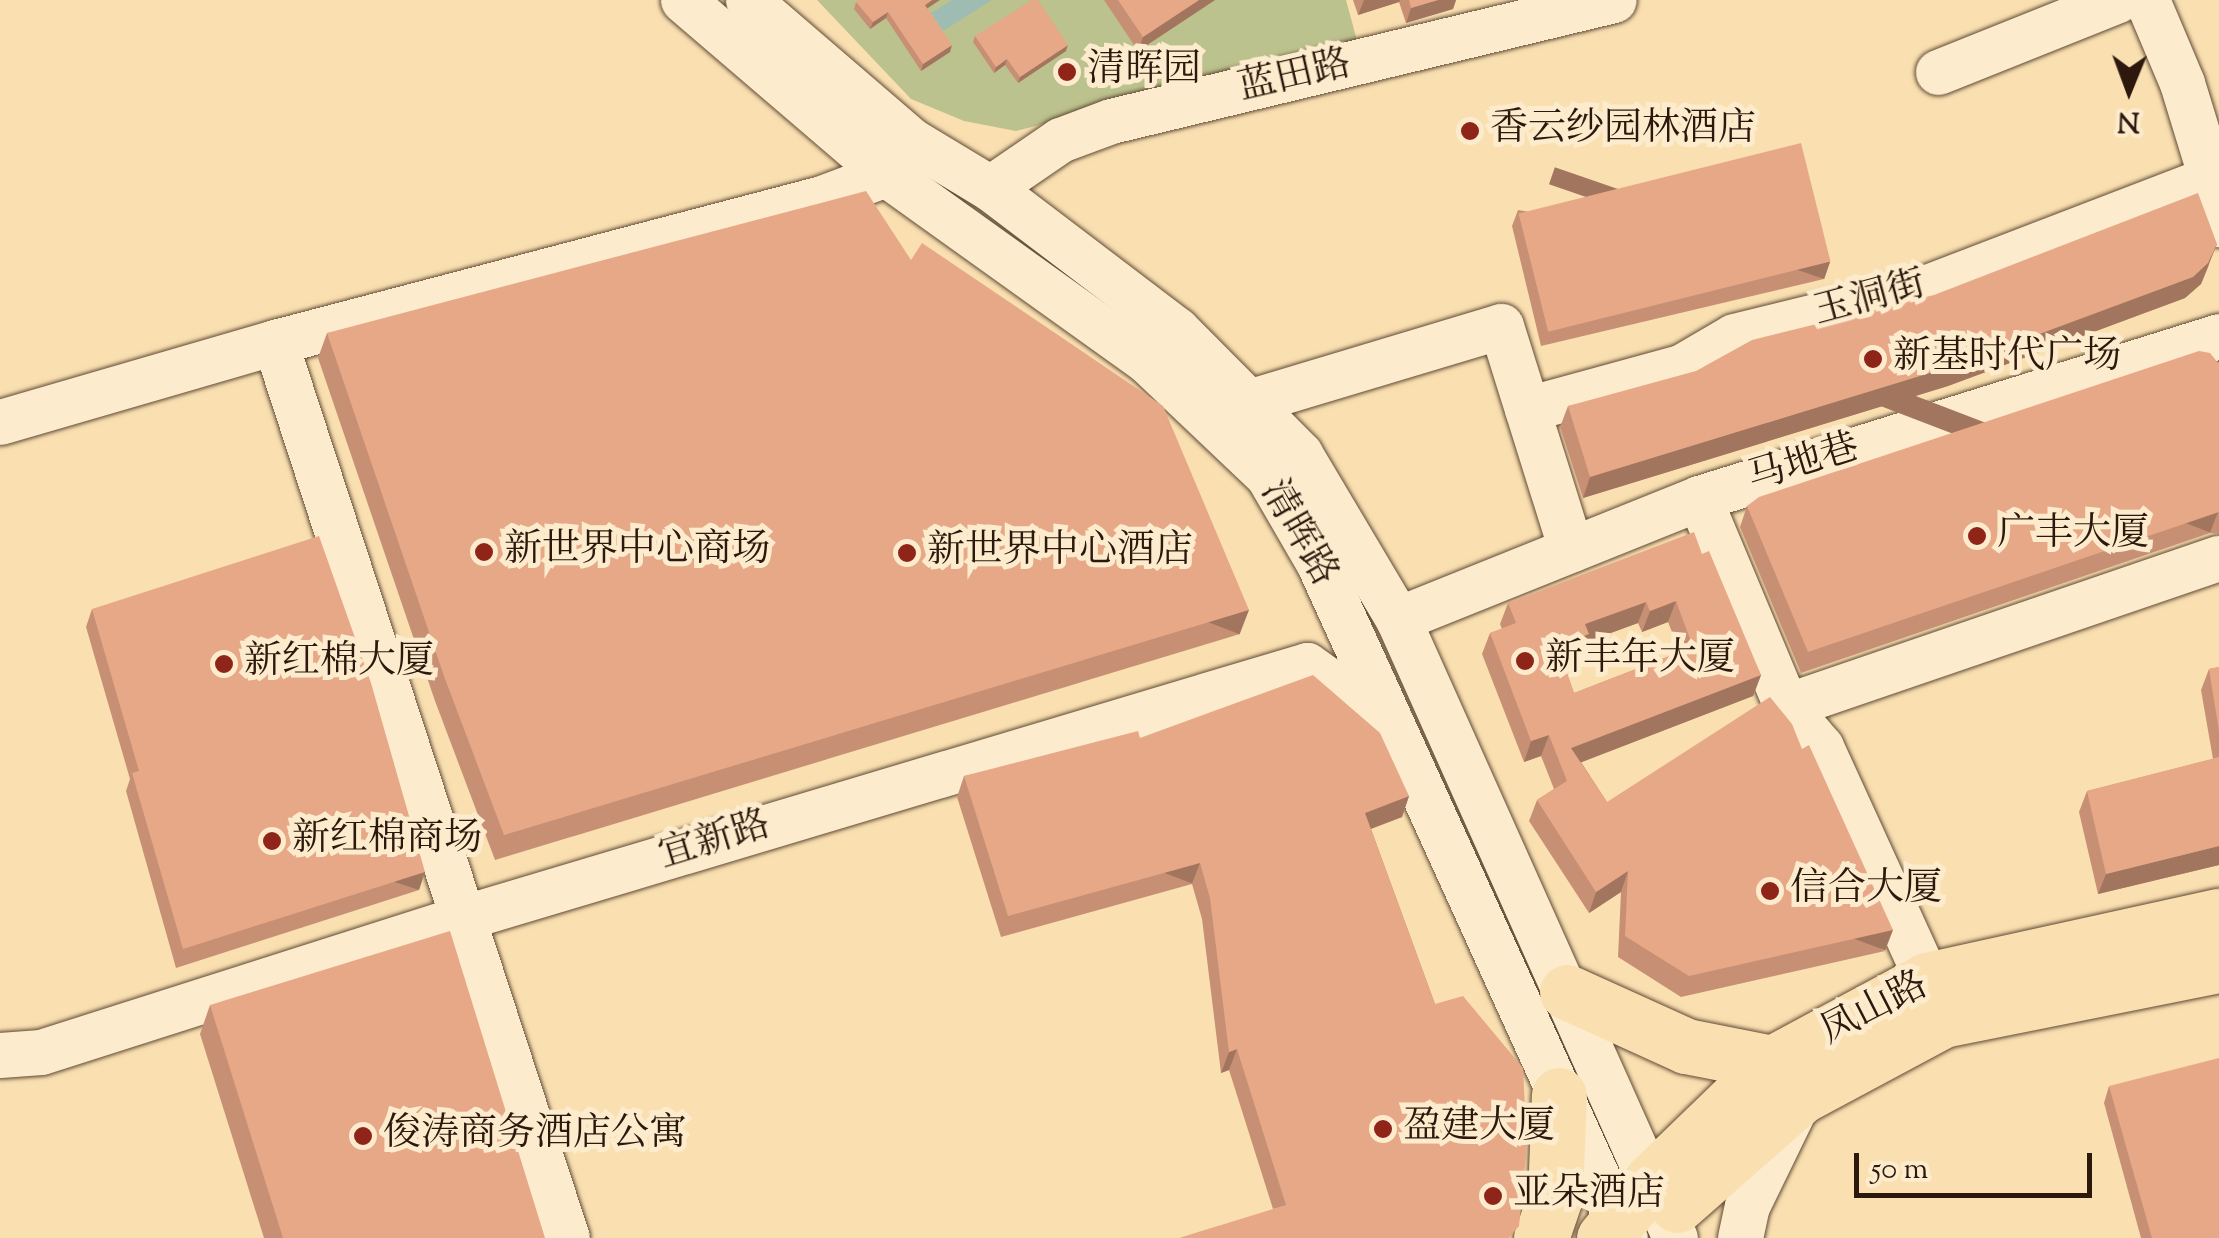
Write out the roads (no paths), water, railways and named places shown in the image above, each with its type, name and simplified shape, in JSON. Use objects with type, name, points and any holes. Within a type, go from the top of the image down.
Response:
[{"type":"main road","name":"凤山路","points":[[1641,1225],[1787,1079],[1927,980],[2219,916]]},
{"type":"main road","name":"凤山路","points":[[1787,1079],[1942,1020],[2219,965]]},
{"type":"main road","points":[[1567,992],[1686,1046],[1787,1079]]},
{"type":"main road","points":[[1542,1238],[1554,1197],[1559,1094]]},
{"type":"street","name":"清晖路","points":[[683,0],[886,174],[1147,361],[1268,476],[1319,564],[1559,1094],[1641,1225]]},
{"type":"street","name":"清晖路","points":[[748,0],[912,141],[990,188],[1177,330],[1300,454],[1398,618],[1567,992],[1641,1225]]},
{"type":"street","name":"蓝田路","points":[[990,188],[1060,140],[1111,121],[1486,16],[1614,0]]},
{"type":"street","points":[[1938,72],[2118,0]]},
{"type":"street","points":[[2147,0],[2182,83],[2211,178],[2219,224]]},
{"type":"street","points":[[0,422],[275,342],[822,198],[886,174]]},
{"type":"street","name":"玉洞街","points":[[1527,409],[1681,366],[1734,336],[1917,291],[2211,178]]},
{"type":"street","points":[[1248,402],[1501,326],[1571,549]]},
{"type":"street","name":"马地巷","points":[[1398,618],[1700,498],[2219,336]]},
{"type":"street","points":[[275,342],[568,1238]]},
{"type":"street","points":[[1700,498],[1786,706],[1821,747],[1927,980]]},
{"type":"street","points":[[1786,706],[2219,558]]},
{"type":"street","points":[[1319,564],[1331,618],[1324,647],[1307,666],[1345,692],[1404,750]]},
{"type":"street","name":"宜新路","points":[[0,1055],[41,1052],[462,918],[1307,666]]},
{"type":"street","points":[[1740,1238],[1746,1206],[1787,1079]]},
{"type":"water","points":[[952,0],[992,0],[943,31],[931,13]]},
{"type":"place","name":"清晖园","points":[[1067,72]]},
{"type":"place","name":"香云纱园林酒店","points":[[1470,131]]},
{"type":"place","name":"新基时代广场","points":[[1873,359]]},
{"type":"place","name":"广丰大厦","points":[[1977,536]]},
{"type":"place","name":"新世界中心商场","points":[[484,552]]},
{"type":"place","name":"新世界中心酒店","points":[[907,553]]},
{"type":"place","name":"新丰年大厦","points":[[1525,661]]},
{"type":"place","name":"新红棉大厦","points":[[224,664]]},
{"type":"place","name":"新红棉商场","points":[[272,841]]},
{"type":"place","name":"信合大厦","points":[[1770,891]]},
{"type":"place","name":"盈建大厦","points":[[1383,1129]]},
{"type":"place","name":"俊涛商务酒店公寓","points":[[363,1136]]},
{"type":"place","name":"亚朵酒店","points":[[1493,1196]]}]
